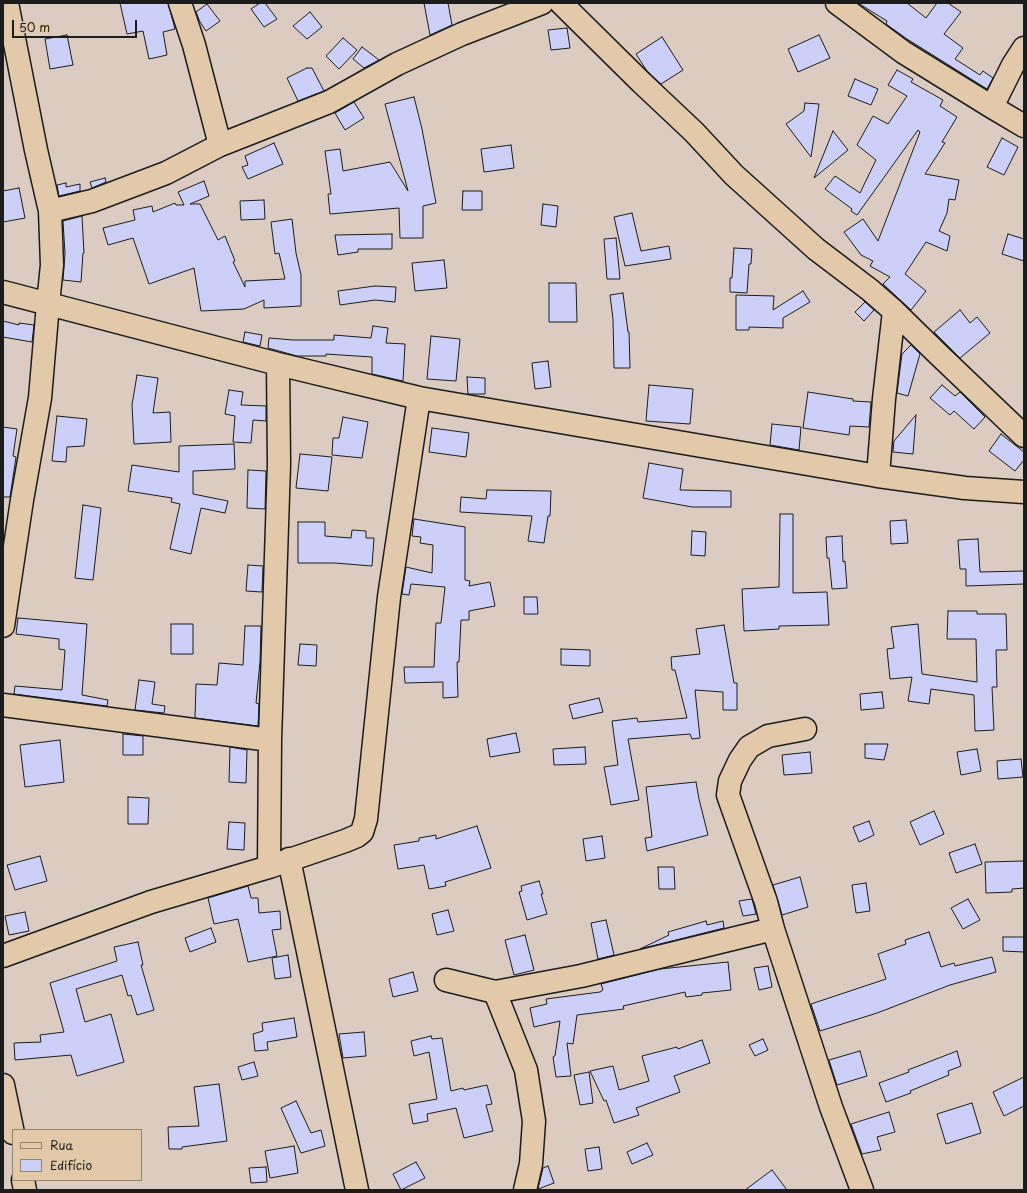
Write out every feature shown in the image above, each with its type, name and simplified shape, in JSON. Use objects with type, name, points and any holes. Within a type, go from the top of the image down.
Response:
[{"type":"street","points":[[3,626],[22,500],[40,398],[52,264],[50,211],[36,150],[7,3]]},
{"type":"street","points":[[180,3],[194,45],[220,145]]},
{"type":"street","points":[[50,211],[92,201],[166,173],[220,145],[329,102],[397,64],[462,34],[540,3]]},
{"type":"street","points":[[561,3],[694,132],[734,175],[816,249],[870,290],[894,311],[1024,436]]},
{"type":"street","points":[[837,3],[903,52],[992,108],[1024,126]]},
{"type":"street","points":[[992,108],[1013,65],[1024,48]]},
{"type":"street","points":[[3,292],[278,364],[419,398],[878,476],[965,488],[1024,492]]},
{"type":"street","points":[[878,476],[884,399],[894,311]]},
{"type":"street","points":[[269,867],[270,740],[279,464],[278,364]]},
{"type":"street","points":[[3,956],[151,902],[269,867],[357,836],[362,832],[364,827],[389,597],[419,398]]},
{"type":"street","points":[[3,705],[270,740]]},
{"type":"street","points":[[806,729],[768,736],[749,747],[740,760],[730,781],[728,795],[766,902],[773,929],[831,1107],[862,1190]]},
{"type":"street","points":[[289,859],[357,1190]]},
{"type":"street","points":[[446,980],[496,992],[581,976],[773,929]]},
{"type":"street","points":[[496,992],[526,1070],[534,1121],[531,1164],[525,1190]]},
{"type":"street","points":[[3,1085],[12,1129]]},
{"type":"building","points":[[120,3],[168,3],[175,29],[163,32],[167,55],[149,59],[143,31],[127,34]]},
{"type":"building","points":[[260,3],[265,3],[277,19],[264,27],[251,9]]},
{"type":"building","points":[[424,3],[448,3],[452,25],[430,35]]},
{"type":"building","points":[[858,3],[907,3],[926,18],[937,3],[948,3],[961,12],[944,34],[963,48],[955,59],[980,75],[983,71],[993,78],[987,89],[907,39],[886,24],[887,21]]},
{"type":"building","points":[[207,4],[220,21],[206,31],[196,12]]},
{"type":"building","points":[[310,12],[322,27],[307,39],[293,26]]},
{"type":"building","points":[[567,28],[570,48],[551,50],[548,30]]},
{"type":"building","points":[[67,35],[73,65],[50,69],[45,39]]},
{"type":"building","points":[[819,35],[830,58],[798,72],[788,49]]},
{"type":"building","points":[[662,37],[683,70],[661,84],[647,71],[636,54]]},
{"type":"building","points":[[343,38],[357,50],[339,69],[326,56]]},
{"type":"building","points":[[362,47],[379,60],[364,68],[353,59]]},
{"type":"building","points":[[307,68],[312,68],[324,91],[298,101],[287,78]]},
{"type":"building","points":[[897,70],[913,79],[911,82],[943,100],[940,106],[957,117],[942,142],[945,143],[925,174],[959,180],[955,200],[949,199],[947,213],[939,231],[950,236],[947,251],[926,242],[905,274],[926,291],[911,310],[883,284],[890,277],[870,266],[873,261],[861,255],[844,232],[863,219],[878,241],[920,132],[918,130],[857,215],[851,211],[852,209],[825,189],[835,176],[860,193],[876,160],[857,145],[873,116],[888,124],[907,96],[888,85]]},
{"type":"building","points":[[855,79],[878,89],[871,105],[848,96]]},
{"type":"building","points":[[414,97],[422,129],[436,203],[423,206],[423,238],[400,238],[399,208],[330,214],[328,194],[331,194],[325,151],[340,149],[343,171],[390,162],[408,191],[385,104]]},
{"type":"building","points":[[354,102],[364,118],[345,130],[335,113]]},
{"type":"building","points":[[805,103],[819,104],[811,157],[786,124],[804,111]]},
{"type":"building","points":[[833,131],[848,150],[814,178]]},
{"type":"building","points":[[1002,138],[1018,147],[1004,175],[987,167]]},
{"type":"building","points":[[274,143],[283,164],[248,179],[242,167],[248,165],[245,156]]},
{"type":"building","points":[[511,145],[514,168],[484,172],[481,149]]},
{"type":"building","points":[[105,178],[106,182],[92,188],[90,182]]},
{"type":"building","points":[[204,181],[209,196],[190,204],[200,204],[218,240],[225,236],[235,261],[233,262],[245,287],[245,281],[285,279],[279,253],[275,254],[271,222],[292,219],[296,253],[301,275],[301,306],[264,308],[264,300],[244,309],[201,311],[194,268],[149,284],[133,238],[108,245],[103,228],[135,220],[133,210],[152,206],[153,212],[175,203],[176,205],[184,205],[178,192]]},
{"type":"building","points":[[66,183],[66,187],[80,184],[80,191],[59,196],[57,185]]},
{"type":"building","points":[[19,188],[25,218],[3,222],[3,191]]},
{"type":"building","points":[[463,191],[482,191],[482,210],[462,210]]},
{"type":"building","points":[[264,200],[265,219],[241,220],[240,201]]},
{"type":"building","points":[[543,204],[558,206],[556,227],[541,225]]},
{"type":"building","points":[[632,213],[641,251],[669,246],[671,259],[625,266],[614,217]]},
{"type":"building","points":[[82,216],[84,253],[81,282],[63,280],[65,254],[63,221]]},
{"type":"building","points":[[392,234],[392,249],[358,249],[358,252],[338,255],[335,235]]},
{"type":"building","points":[[1008,234],[1024,239],[1024,261],[1002,254]]},
{"type":"building","points":[[616,238],[620,279],[607,279],[604,239]]},
{"type":"building","points":[[734,248],[752,249],[751,264],[749,264],[747,293],[730,292],[730,278],[732,278]]},
{"type":"building","points":[[444,260],[447,288],[415,291],[412,263]]},
{"type":"building","points":[[549,283],[576,283],[577,322],[549,322]]},
{"type":"building","points":[[375,286],[396,287],[395,302],[375,300],[340,305],[338,291]]},
{"type":"building","points":[[803,291],[810,302],[783,318],[783,328],[749,327],[749,330],[736,330],[736,295],[774,296],[773,310]]},
{"type":"building","points":[[623,293],[629,332],[630,368],[614,368],[613,319],[610,295]]},
{"type":"building","points":[[865,302],[874,310],[864,321],[855,312]]},
{"type":"building","points":[[960,310],[970,323],[977,317],[990,333],[960,358],[934,332]]},
{"type":"building","points":[[3,321],[19,325],[19,323],[34,325],[32,342],[3,337]]},
{"type":"building","points":[[373,326],[388,328],[386,343],[405,344],[403,381],[372,374],[372,357],[326,354],[326,356],[297,356],[268,348],[269,338],[293,340],[334,340],[334,335],[371,338]]},
{"type":"building","points":[[245,332],[262,335],[260,346],[243,342]]},
{"type":"building","points":[[431,336],[460,339],[456,381],[427,379]]},
{"type":"building","points":[[911,345],[920,354],[908,396],[897,393],[902,354]]},
{"type":"building","points":[[548,361],[551,387],[535,389],[532,363]]},
{"type":"building","points":[[137,375],[158,378],[153,413],[170,412],[171,442],[134,444],[132,405]]},
{"type":"building","points":[[467,377],[485,378],[485,394],[468,394]]},
{"type":"building","points":[[649,385],[693,389],[690,424],[646,421]]},
{"type":"building","points":[[942,385],[955,396],[960,392],[985,417],[974,429],[954,411],[950,415],[930,398]]},
{"type":"building","points":[[229,390],[243,392],[241,405],[266,406],[266,421],[253,420],[251,443],[233,442],[235,416],[225,414]]},
{"type":"building","points":[[808,392],[853,399],[853,401],[871,402],[869,427],[850,426],[849,435],[803,428]]},
{"type":"building","points":[[916,415],[913,454],[893,452],[894,441]]},
{"type":"building","points":[[57,416],[87,419],[84,446],[67,447],[66,462],[52,461]]},
{"type":"building","points":[[343,417],[368,422],[362,458],[332,455],[333,438],[339,438]]},
{"type":"building","points":[[772,424],[801,427],[799,450],[770,445]]},
{"type":"building","points":[[3,427],[17,429],[13,456],[16,457],[10,497],[3,497]]},
{"type":"building","points":[[432,428],[469,433],[466,457],[429,452]]},
{"type":"building","points":[[1001,434],[1024,452],[1024,460],[1015,471],[989,451]]},
{"type":"building","points":[[234,444],[235,469],[193,471],[193,494],[228,501],[225,513],[201,508],[191,554],[170,549],[180,504],[171,502],[172,498],[128,491],[132,465],[179,472],[179,446]]},
{"type":"building","points":[[300,454],[332,457],[328,491],[296,488]]},
{"type":"building","points":[[649,463],[683,469],[680,490],[731,491],[731,507],[692,507],[643,498]]},
{"type":"building","points":[[248,470],[266,471],[265,509],[247,508]]},
{"type":"building","points":[[487,490],[551,491],[550,516],[548,516],[544,543],[528,541],[532,516],[460,512],[461,497],[486,499]]},
{"type":"building","points":[[83,505],[101,508],[93,580],[75,578]]},
{"type":"building","points":[[780,514],[793,514],[793,593],[827,592],[829,625],[779,626],[779,629],[744,631],[742,589],[779,587]]},
{"type":"building","points":[[414,519],[465,527],[465,580],[470,581],[469,586],[490,582],[495,606],[469,611],[469,620],[461,620],[459,662],[457,662],[458,697],[443,698],[443,682],[405,683],[404,667],[434,667],[436,623],[441,623],[445,587],[411,584],[409,595],[402,594],[406,567],[432,573],[433,545],[420,543],[421,537],[412,536]]},
{"type":"building","points":[[906,520],[908,543],[891,544],[890,521]]},
{"type":"building","points":[[298,522],[325,522],[325,536],[351,538],[352,530],[366,531],[366,538],[374,538],[372,566],[335,563],[298,563]]},
{"type":"building","points":[[692,531],[706,532],[705,556],[691,555]]},
{"type":"building","points":[[842,536],[843,562],[845,561],[847,588],[832,589],[829,558],[827,558],[826,537]]},
{"type":"building","points":[[978,539],[980,572],[1024,571],[1024,584],[966,586],[966,569],[960,569],[958,540]]},
{"type":"building","points":[[248,565],[263,566],[262,592],[246,591]]},
{"type":"building","points":[[524,597],[537,597],[538,614],[524,614]]},
{"type":"building","points":[[948,611],[977,611],[977,614],[1006,614],[1007,650],[996,650],[997,687],[992,687],[994,730],[975,731],[974,695],[931,689],[929,704],[908,701],[912,677],[890,679],[887,649],[894,648],[891,627],[918,624],[922,674],[977,682],[976,639],[947,639]]},
{"type":"building","points":[[18,618],[87,624],[82,695],[108,700],[107,706],[14,694],[15,686],[62,690],[65,650],[59,649],[59,639],[16,634]]},
{"type":"building","points":[[171,624],[193,624],[193,654],[171,654]]},
{"type":"building","points":[[724,625],[734,683],[737,683],[737,710],[723,710],[723,692],[695,690],[700,738],[692,739],[690,734],[628,739],[639,800],[611,805],[604,767],[618,765],[612,721],[637,718],[638,722],[687,718],[675,670],[672,670],[671,657],[700,654],[696,629]]},
{"type":"building","points":[[245,626],[261,626],[260,662],[256,703],[259,704],[258,726],[195,718],[196,684],[217,685],[219,663],[243,665]]},
{"type":"building","points":[[300,644],[317,645],[316,666],[298,665]]},
{"type":"building","points":[[561,649],[590,650],[590,666],[561,665]]},
{"type":"building","points":[[139,680],[155,682],[152,704],[165,706],[164,713],[135,710]]},
{"type":"building","points":[[882,692],[884,708],[861,710],[860,694]]},
{"type":"building","points":[[599,698],[603,712],[573,719],[569,705]]},
{"type":"building","points":[[516,733],[520,752],[490,757],[487,739]]},
{"type":"building","points":[[123,734],[143,736],[143,755],[123,755]]},
{"type":"building","points":[[60,740],[64,782],[25,787],[20,745]]},
{"type":"building","points":[[865,744],[888,744],[884,760],[865,758]]},
{"type":"building","points":[[230,747],[247,750],[246,783],[229,782]]},
{"type":"building","points":[[585,747],[586,764],[554,765],[553,749]]},
{"type":"building","points":[[977,749],[981,771],[961,775],[957,752]]},
{"type":"building","points":[[810,752],[812,773],[784,775],[782,755]]},
{"type":"building","points":[[1021,759],[1023,777],[998,779],[997,761]]},
{"type":"building","points":[[696,782],[708,835],[647,851],[645,838],[652,837],[646,787]]},
{"type":"building","points":[[128,797],[149,798],[148,824],[128,824]]},
{"type":"building","points":[[934,811],[944,834],[920,845],[910,822]]},
{"type":"building","points":[[869,821],[874,835],[859,842],[853,827]]},
{"type":"building","points":[[229,822],[245,823],[244,850],[227,849]]},
{"type":"building","points":[[477,826],[491,868],[445,882],[446,886],[429,889],[424,865],[398,869],[394,845],[419,841],[419,838],[436,835],[436,839]]},
{"type":"building","points":[[602,836],[605,858],[586,861],[583,839]]},
{"type":"building","points":[[975,844],[982,864],[956,873],[949,853]]},
{"type":"building","points":[[40,856],[47,881],[15,890],[7,865]]},
{"type":"building","points":[[1024,861],[1024,888],[1012,889],[1012,892],[986,893],[985,862]]},
{"type":"building","points":[[658,867],[674,867],[675,889],[659,889]]},
{"type":"building","points":[[800,877],[808,907],[782,915],[773,885]]},
{"type":"building","points":[[539,881],[547,914],[527,920],[519,892],[522,891],[521,886]]},
{"type":"building","points":[[866,883],[870,911],[856,913],[852,885]]},
{"type":"building","points":[[248,886],[251,898],[258,898],[259,913],[280,911],[281,929],[272,930],[277,956],[248,962],[238,919],[214,924],[208,898]]},
{"type":"building","points":[[752,899],[756,914],[743,916],[739,901]]},
{"type":"building","points":[[968,899],[980,920],[963,929],[951,908]]},
{"type":"building","points":[[448,910],[454,931],[437,935],[432,914]]},
{"type":"building","points":[[25,912],[29,931],[9,935],[5,916]]},
{"type":"building","points":[[606,920],[614,955],[598,959],[591,923]]},
{"type":"building","points":[[706,921],[707,925],[723,921],[724,928],[640,949],[669,935],[668,932]]},
{"type":"building","points":[[211,928],[216,942],[190,952],[185,938]]},
{"type":"building","points":[[929,932],[941,967],[954,963],[955,966],[992,957],[996,972],[950,985],[877,1013],[820,1031],[811,1004],[886,979],[878,954],[906,944],[905,940]]},
{"type":"building","points":[[525,935],[534,970],[514,975],[505,940]]},
{"type":"building","points":[[1003,937],[1024,937],[1024,952],[1003,951]]},
{"type":"building","points":[[138,942],[143,965],[141,965],[154,1010],[137,1015],[131,995],[128,996],[122,975],[76,989],[85,1022],[111,1014],[124,1062],[77,1076],[71,1055],[15,1060],[14,1043],[41,1042],[40,1035],[64,1032],[50,983],[117,961],[114,947]]},
{"type":"building","points":[[288,955],[291,977],[275,979],[272,958]]},
{"type":"building","points":[[728,962],[731,990],[702,993],[702,995],[686,997],[685,992],[623,1006],[624,1009],[577,1015],[573,1044],[567,1043],[571,1076],[556,1077],[553,1057],[555,1056],[560,1021],[534,1027],[530,1008],[547,1004],[546,999],[600,992],[603,990],[601,984],[660,969]]},
{"type":"building","points":[[768,966],[772,987],[759,990],[754,968]]},
{"type":"building","points":[[413,972],[418,991],[393,997],[389,979]]},
{"type":"building","points":[[294,1018],[297,1037],[267,1042],[268,1050],[255,1051],[253,1034],[263,1031],[262,1023]]},
{"type":"building","points":[[364,1032],[366,1056],[343,1058],[339,1034]]},
{"type":"building","points":[[431,1036],[432,1039],[442,1038],[451,1091],[487,1085],[492,1104],[486,1105],[493,1131],[464,1138],[456,1108],[427,1114],[428,1121],[413,1124],[409,1104],[437,1099],[429,1052],[414,1056],[411,1041]]},
{"type":"building","points":[[763,1039],[768,1050],[755,1056],[749,1045]]},
{"type":"building","points":[[702,1040],[710,1063],[674,1076],[680,1092],[636,1108],[639,1115],[614,1123],[606,1100],[604,1101],[590,1071],[613,1066],[619,1090],[649,1081],[642,1056],[677,1047],[678,1049]]},
{"type":"building","points":[[860,1051],[867,1076],[837,1085],[829,1060]]},
{"type":"building","points":[[957,1051],[961,1066],[948,1071],[949,1075],[910,1091],[911,1093],[886,1102],[879,1083],[909,1072],[908,1070]]},
{"type":"building","points":[[254,1062],[258,1076],[242,1080],[238,1067]]},
{"type":"building","points":[[589,1072],[593,1103],[580,1105],[574,1075]]},
{"type":"building","points":[[1024,1077],[1024,1106],[1004,1116],[993,1092]]},
{"type":"building","points":[[219,1084],[227,1141],[182,1147],[182,1149],[169,1149],[168,1127],[199,1126],[194,1087]]},
{"type":"building","points":[[296,1101],[311,1133],[321,1130],[325,1146],[301,1153],[281,1108]]},
{"type":"building","points":[[972,1103],[981,1133],[946,1144],[937,1114]]},
{"type":"building","points":[[889,1112],[895,1132],[877,1137],[881,1150],[862,1154],[851,1124]]},
{"type":"building","points":[[647,1143],[653,1155],[632,1164],[627,1152]]},
{"type":"building","points":[[294,1146],[298,1173],[270,1178],[265,1151]]},
{"type":"building","points":[[599,1147],[602,1169],[588,1171],[585,1149]]},
{"type":"building","points":[[416,1162],[425,1178],[401,1190],[393,1174]]},
{"type":"building","points":[[548,1166],[554,1183],[538,1189],[543,1168]]},
{"type":"building","points":[[266,1167],[267,1182],[251,1183],[249,1168]]},
{"type":"building","points":[[772,1170],[787,1190],[745,1190]]}]
